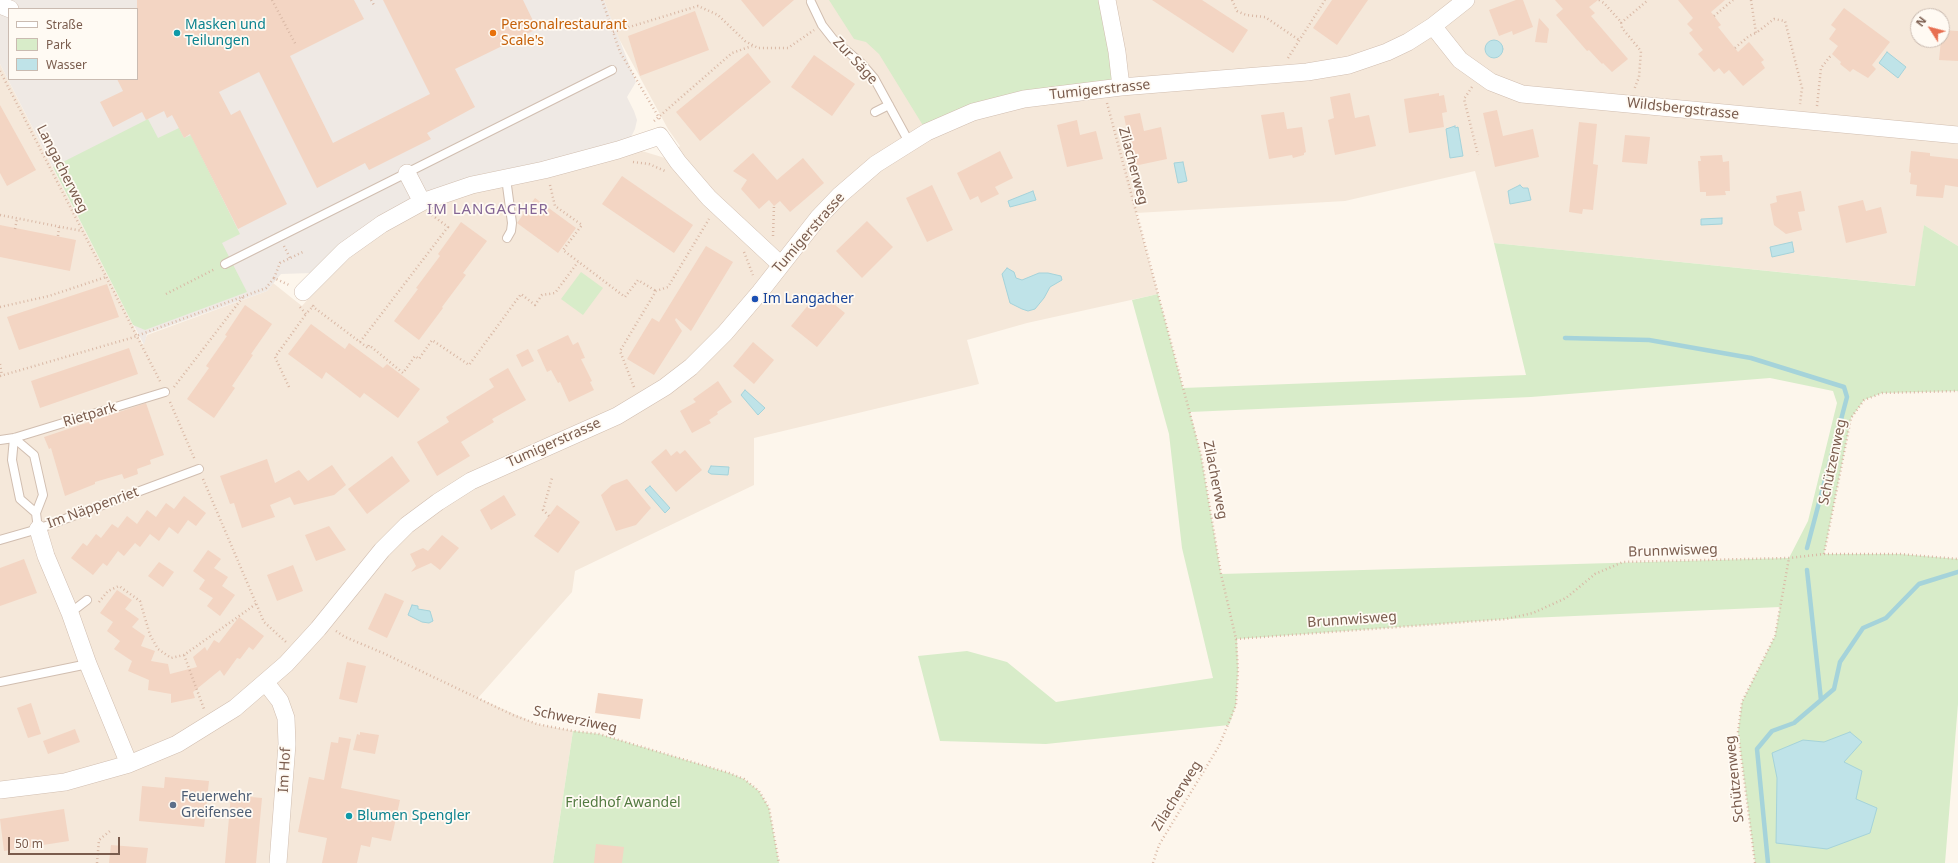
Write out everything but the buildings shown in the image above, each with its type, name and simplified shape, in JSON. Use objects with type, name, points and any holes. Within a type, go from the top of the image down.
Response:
[{"type":"street","points":[[1107,0],[1117,52],[1113,88]]},
{"type":"street","name":"Tumigerstrasse","points":[[0,790],[65,782],[129,764],[178,744],[235,708],[266,683],[286,664],[324,621],[382,550],[407,525],[438,502],[471,481],[617,416],[665,387],[691,367],[720,338],[760,292],[818,218],[840,195],[876,164],[927,132],[980,110],[1024,99],[1113,88],[1284,74],[1349,65],[1387,52],[1433,26],[1466,0]]},
{"type":"street","name":"Wildsbergstrasse","points":[[1433,26],[1460,60],[1491,82],[1522,94],[1958,135]]},
{"type":"street","points":[[303,292],[344,251],[382,224],[429,207],[472,185],[618,150],[660,136],[678,162],[709,198],[781,265]]},
{"type":"street","points":[[407,173],[429,207]]},
{"type":"street","name":"Im Näppenriet","points":[[37,521],[46,556],[129,764]]},
{"type":"street","name":"Im Hof","points":[[266,683],[280,701],[286,718],[286,749],[278,863]]},
{"type":"lane","name":"Zur Säge","points":[[811,2],[822,24],[833,39],[862,64],[874,78],[909,142]]},
{"type":"lane","points":[[225,264],[612,70]]},
{"type":"lane","points":[[875,112],[889,104]]},
{"type":"lane","points":[[506,178],[512,223],[511,235]]},
{"type":"lane","name":"Rietpark","points":[[0,440],[14,438],[165,392]]},
{"type":"lane","points":[[0,540],[37,521],[43,495],[34,455],[14,438]]},
{"type":"lane","points":[[14,438],[12,460],[20,498],[37,521]]},
{"type":"lane","name":"Im Näppenriet","points":[[37,521],[199,469]]},
{"type":"lane","points":[[70,613],[88,600]]},
{"type":"lane","points":[[0,682],[88,664]]},
{"type":"path","points":[[272,0],[296,45]]},
{"type":"path","points":[[371,0],[374,6]]},
{"type":"path","points":[[1232,0],[1237,11],[1246,15],[1265,17],[1299,40]]},
{"type":"path","points":[[1284,74],[1287,61],[1325,0]]},
{"type":"path","points":[[1599,0],[1604,3],[1621,23],[1622,28],[1641,52],[1639,78],[1635,84]]},
{"type":"path","points":[[1621,23],[1648,0]]},
{"type":"path","points":[[1714,16],[1733,0]]},
{"type":"path","points":[[1751,0],[1756,33]]},
{"type":"path","points":[[613,32],[692,6],[698,6],[718,15],[745,41],[758,48],[788,48],[822,24]]},
{"type":"path","points":[[1735,48],[1749,36],[1756,33],[1774,19],[1785,21],[1802,88],[1807,122]]},
{"type":"path","points":[[652,123],[732,53],[752,45]]},
{"type":"path","points":[[1807,122],[1821,68],[1832,54]]},
{"type":"path","name":"Langacherweg","points":[[0,71],[106,277],[50,296],[0,307]]},
{"type":"path","points":[[1478,155],[1464,100],[1481,75]]},
{"type":"path","name":"Zilacherweg","points":[[1113,88],[1111,122],[1201,455],[1221,574],[1236,639],[1238,670],[1236,705],[1219,746],[1158,845],[1153,863]]},
{"type":"path","points":[[627,161],[649,164],[667,172],[678,162]]},
{"type":"path","points":[[544,187],[556,184]]},
{"type":"path","points":[[550,186],[555,206],[582,225],[563,250],[625,297],[638,280],[656,291]]},
{"type":"path","points":[[360,342],[448,227],[430,213],[429,207]]},
{"type":"path","points":[[0,215],[83,232]]},
{"type":"path","points":[[15,229],[17,219]]},
{"type":"path","points":[[640,403],[620,351],[656,291],[668,287],[708,219]]},
{"type":"path","points":[[58,236],[59,227]]},
{"type":"path","points":[[0,364],[1,376],[130,338],[243,297],[266,288],[274,278],[280,263],[305,251]]},
{"type":"path","points":[[312,306],[368,348],[369,345],[403,373],[415,356],[419,359],[432,340],[469,365],[521,294],[535,305],[542,295],[555,293],[578,262]]},
{"type":"path","points":[[166,294],[225,264]]},
{"type":"path","points":[[274,278],[303,292],[300,308],[306,314]]},
{"type":"path","points":[[165,392],[171,390],[243,297]]},
{"type":"path","points":[[290,387],[274,357],[316,302]]},
{"type":"path","name":"Schützenweg","points":[[1824,554],[1851,418],[1864,400],[1882,393],[1958,391]]},
{"type":"path","points":[[549,516],[543,510],[552,478]]},
{"type":"path","name":"Brunnwisweg","points":[[1236,639],[1506,619],[1533,613],[1566,598],[1595,574],[1624,562],[1789,558],[1824,554],[1900,554],[1958,559]]},
{"type":"path","name":"Schützenweg","points":[[1755,863],[1738,732],[1742,702],[1775,636],[1789,558]]},
{"type":"path","points":[[97,604],[108,591],[119,586],[140,601],[150,635],[158,649],[171,658],[184,655],[256,604]]},
{"type":"path","name":"Schwerziweg","points":[[324,621],[345,637],[383,653],[531,722],[573,731],[599,734],[730,773],[744,779],[759,791],[768,808],[779,863]]},
{"type":"path","points":[[184,655],[210,725]]},
{"type":"path","points":[[97,863],[99,840],[110,831]]},
{"type":"shaded area","points":[[0,0],[604,0],[636,82],[627,97],[637,120],[631,137],[622,142],[588,153],[481,174],[312,273],[281,274],[267,291],[147,334],[144,345],[8,80],[138,80],[138,8],[8,8],[8,80],[0,64]]},
{"type":"shaded area","points":[[604,0],[1958,0],[1958,246],[1924,225],[1916,286],[1494,243],[1475,171],[1345,201],[1136,213],[1158,294],[1027,323],[967,340],[979,384],[754,438],[754,485],[575,571],[572,592],[478,698],[537,724],[573,731],[553,863],[0,863],[0,64],[143,345],[147,335],[267,291],[273,283],[302,306],[322,283],[361,248],[383,232],[432,203],[476,188],[580,169],[642,151],[665,158],[680,146],[668,129],[617,35]]},
{"type":"green space","points":[[829,0],[1107,0],[1121,87],[1024,99],[927,132],[879,54],[866,42],[854,39]]},
{"type":"green space","points":[[148,119],[158,138],[179,128],[184,138],[191,135],[240,234],[222,243],[247,292],[145,330],[133,325],[53,167]]},
{"type":"green space","points":[[1924,225],[1958,246],[1958,391],[1882,393],[1864,400],[1851,418],[1824,554],[1900,554],[1958,559],[1958,704],[1945,863],[1755,863],[1738,732],[1742,702],[1775,636],[1780,607],[1506,619],[1237,639],[1238,670],[1236,705],[1229,725],[1046,744],[940,741],[918,656],[967,651],[1007,662],[1056,702],[1213,678],[1182,548],[1169,434],[1132,300],[1158,294],[1183,388],[1526,375],[1494,243],[1915,286]],"holes":[[[1770,378],[1833,391],[1837,403],[1808,521],[1789,558],[1221,574],[1201,455],[1190,412],[1531,397]]]},
{"type":"green space","points":[[581,272],[603,288],[583,315],[561,299]]},
{"type":"green space","name":"Friedhof Awandel","points":[[573,731],[599,734],[729,773],[744,779],[759,791],[769,808],[779,863],[553,863]]},
{"type":"water","points":[[1490,40],[1498,40],[1503,45],[1501,56],[1498,58],[1490,58],[1485,53],[1485,45]]},
{"type":"water","points":[[1887,52],[1906,67],[1898,78],[1879,63]]},
{"type":"water","points":[[1455,126],[1455,128],[1458,127],[1463,156],[1450,158],[1446,129]]},
{"type":"water","points":[[1183,162],[1187,181],[1178,183],[1174,163]]},
{"type":"water","points":[[1520,185],[1523,188],[1528,188],[1531,200],[1510,204],[1508,191]]},
{"type":"water","points":[[1033,191],[1036,200],[1010,207],[1008,201]]},
{"type":"water","points":[[1722,218],[1722,224],[1701,225],[1701,219]]},
{"type":"water","points":[[1792,242],[1794,252],[1772,257],[1770,247]]},
{"type":"water","points":[[1007,268],[1014,272],[1016,278],[1022,280],[1039,273],[1048,273],[1061,276],[1062,280],[1050,287],[1044,298],[1035,309],[1028,311],[1010,303],[1002,274]]},
{"type":"water","points":[[745,390],[765,408],[758,415],[741,395]]},
{"type":"water","points":[[711,466],[729,467],[728,475],[711,474],[708,472]]},
{"type":"water","points":[[650,486],[670,508],[665,513],[645,490]]},
{"type":"water","points":[[412,605],[418,606],[418,609],[430,611],[433,621],[429,623],[422,622],[408,615]]},
{"type":"water","points":[[1850,732],[1862,742],[1844,762],[1862,771],[1856,799],[1877,808],[1870,833],[1827,849],[1776,843],[1777,778],[1772,753],[1803,740],[1824,742]]},
{"type":"waterway","points":[[1565,338],[1649,340],[1751,358],[1844,387],[1847,397],[1807,548]]},
{"type":"waterway","points":[[1807,570],[1821,700]]},
{"type":"waterway","points":[[1768,863],[1757,749],[1772,731],[1794,723],[1834,689],[1840,662],[1863,628],[1886,618],[1919,584],[1958,572]]},
{"type":"place","name":"Masken und Teilungen","points":[[177,33]]},
{"type":"place","name":"Personalrestaurant Scale's","points":[[493,33]]},
{"type":"place","name":"Im Langacher","points":[[755,299]]},
{"type":"place","name":"Feuerwehr Greifensee","points":[[173,805]]},
{"type":"place","name":"Blumen Spengler","points":[[349,816]]},
{"type":"district","name":"IM LANGACHER","points":[[488,210]]}]
